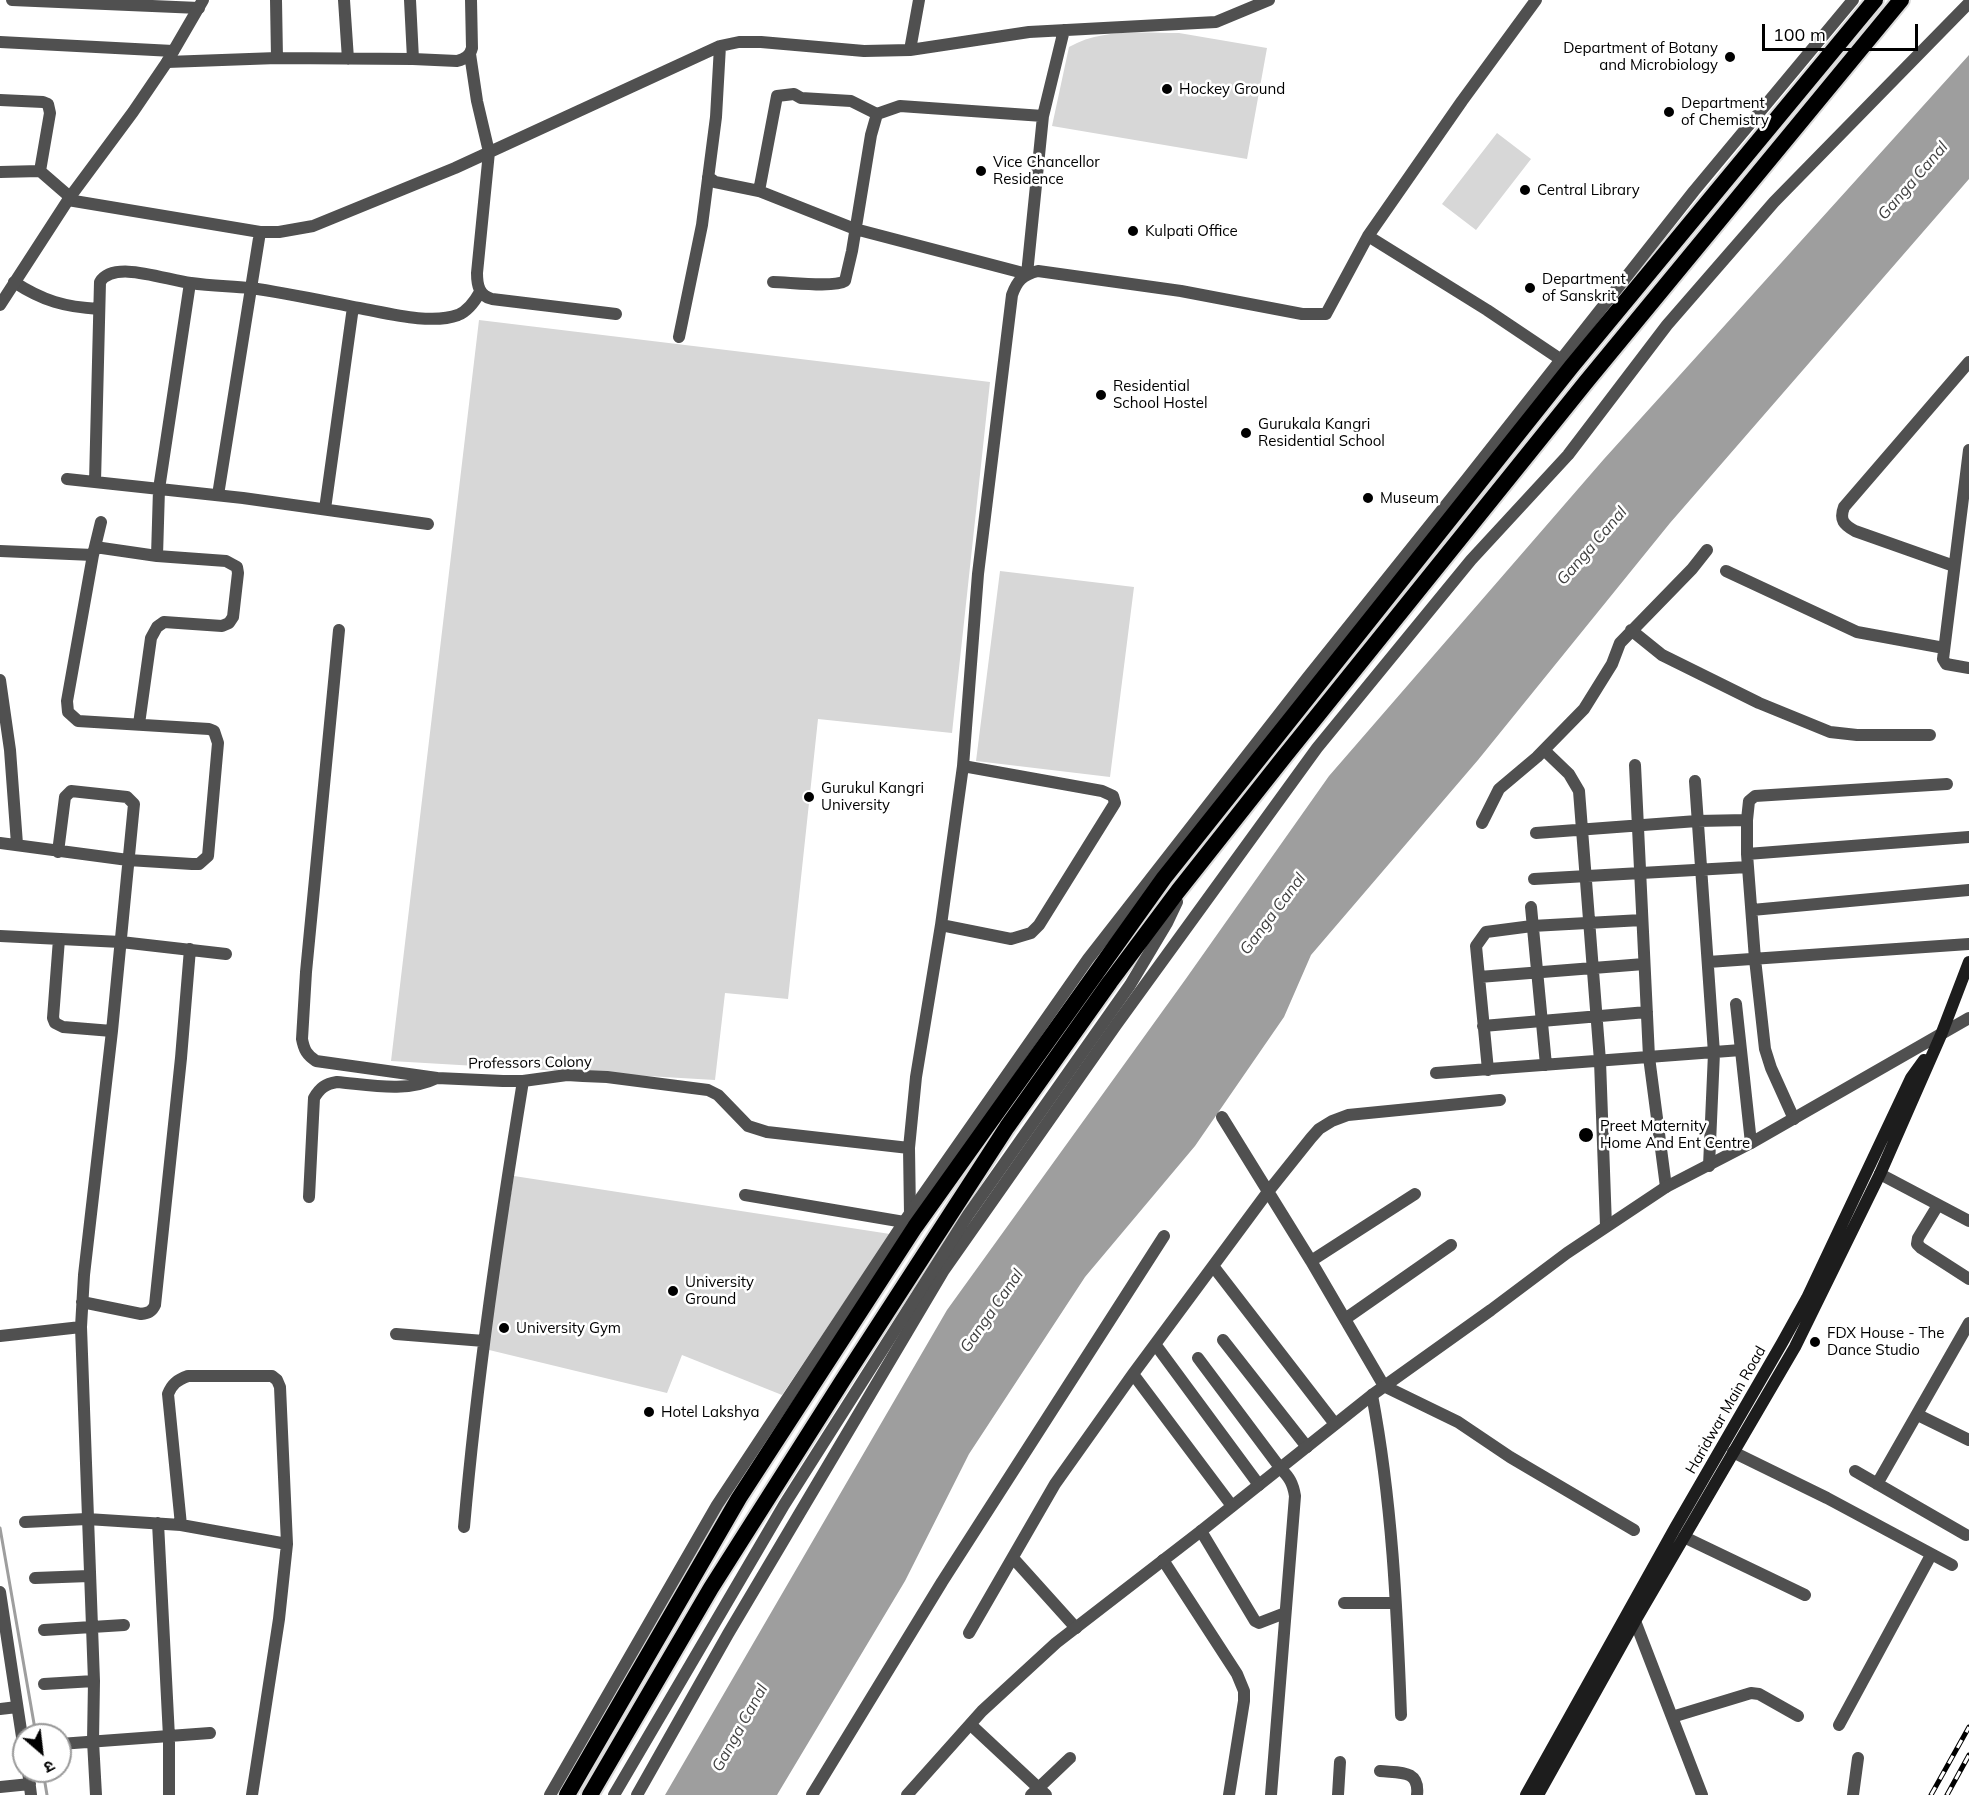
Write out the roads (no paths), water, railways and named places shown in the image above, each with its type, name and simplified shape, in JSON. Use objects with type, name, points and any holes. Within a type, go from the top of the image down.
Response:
[{"type":"highway","points":[[567,1795],[738,1498],[915,1227],[1164,878],[1572,366],[1875,0]]},
{"type":"highway","points":[[590,1795],[718,1578],[1007,1126],[1103,992],[1186,881],[1586,382],[1901,0]]},
{"type":"main road","name":"Haridwar Main Road","points":[[1538,1795],[1635,1621],[1795,1347],[1880,1174],[1941,1035],[1969,962]]},
{"type":"main road","name":"Haridwar Main Road","points":[[1526,1795],[1807,1298],[1911,1078],[1941,1035]]},
{"type":"street","points":[[0,305],[69,199],[167,62],[201,4],[12,0]]},
{"type":"street","points":[[276,0],[277,58]]},
{"type":"street","points":[[344,0],[348,59]]},
{"type":"street","points":[[410,0],[413,59]]},
{"type":"street","points":[[471,0],[472,48],[470,54],[477,101],[489,152],[477,273],[480,292],[485,298],[616,314]]},
{"type":"street","points":[[910,51],[919,0]]},
{"type":"street","points":[[0,172],[40,171],[69,199],[260,232],[279,232],[313,226],[455,168],[720,46],[750,42],[864,51],[910,51],[1029,32],[1216,22],[1269,0]]},
{"type":"street","points":[[708,177],[715,182],[759,191],[855,229],[1027,274],[1049,273],[1181,291],[1302,314],[1326,314],[1368,236],[1536,0]]},
{"type":"street","points":[[549,1795],[717,1505],[907,1218],[1088,959],[1315,668],[1694,191],[1853,0]]},
{"type":"street","points":[[637,1795],[728,1634],[944,1270],[1116,1025],[1317,748],[1471,560],[1568,455],[1667,325],[1774,202],[1969,3]]},
{"type":"street","points":[[907,1218],[909,1148],[916,1077],[941,925],[963,766],[978,574],[1012,295],[1016,282],[1027,274],[1043,116],[1064,30]]},
{"type":"street","points":[[0,42],[174,51]]},
{"type":"street","points":[[679,337],[702,225],[716,117],[720,46]]},
{"type":"street","points":[[167,62],[277,58],[457,61],[463,60],[470,54]]},
{"type":"street","points":[[759,191],[777,96],[794,94],[801,98],[851,101],[877,114],[900,106],[1043,116]]},
{"type":"street","points":[[0,100],[48,104],[50,112],[40,171]]},
{"type":"street","points":[[773,282],[841,284],[845,281],[871,135],[877,114]]},
{"type":"street","points":[[219,495],[260,232]]},
{"type":"street","points":[[1368,236],[1487,310],[1560,360]]},
{"type":"street","points":[[95,482],[100,282],[112,272],[140,273],[190,283],[250,288],[394,314],[432,318],[459,315],[480,292]]},
{"type":"street","points":[[14,282],[49,302],[99,309]]},
{"type":"street","points":[[157,556],[159,489],[190,283]]},
{"type":"street","points":[[325,509],[353,307]]},
{"type":"street","points":[[1954,566],[1855,531],[1843,523],[1841,518],[1844,507],[1969,362]]},
{"type":"street","points":[[1969,450],[1943,659],[1946,664],[1969,668]]},
{"type":"street","points":[[67,479],[219,495],[428,524]]},
{"type":"street","points":[[0,843],[128,860],[192,864],[199,864],[208,856],[218,743],[214,731],[78,721],[68,711],[67,701],[100,522]]},
{"type":"street","points":[[1482,823],[1499,789],[1544,750],[1584,710],[1612,664],[1620,643],[1692,569],[1707,550]]},
{"type":"street","points":[[0,551],[94,551],[232,562],[237,567],[235,606],[229,623],[222,626],[164,622],[157,627],[151,638],[139,724]]},
{"type":"street","points":[[1726,571],[1857,632],[1944,648]]},
{"type":"street","points":[[339,630],[306,972],[302,1039],[309,1056],[316,1061],[437,1078]]},
{"type":"street","points":[[1631,630],[1662,655],[1760,703],[1830,732],[1857,735],[1930,735]]},
{"type":"street","points":[[0,680],[10,750],[17,844]]},
{"type":"street","points":[[1544,750],[1569,774],[1579,791],[1600,1061],[1606,1226]]},
{"type":"street","points":[[1635,765],[1649,1058],[1666,1187]]},
{"type":"street","points":[[941,925],[1011,939],[1031,933],[1039,925],[1115,803],[1113,796],[1102,791],[963,766]]},
{"type":"street","points":[[1695,781],[1714,1053],[1709,1166]]},
{"type":"street","points":[[1794,1119],[1765,1049],[1747,860],[1749,801],[1755,796],[1947,784]]},
{"type":"street","points":[[58,852],[66,794],[76,790],[131,799],[134,809],[81,1327],[96,1795]]},
{"type":"street","points":[[1536,833],[1697,821],[1747,820]]},
{"type":"street","points":[[1534,879],[1701,869],[1747,860],[1969,837]]},
{"type":"street","points":[[614,1795],[783,1505],[968,1215],[1130,985],[1167,923],[1186,881]]},
{"type":"street","points":[[1752,910],[1969,890]]},
{"type":"street","points":[[1531,907],[1546,1065]]},
{"type":"street","points":[[1488,1070],[1476,946],[1486,932],[1532,926],[1642,920]]},
{"type":"street","points":[[0,936],[121,942],[226,954]]},
{"type":"street","points":[[59,939],[53,1018],[55,1023],[63,1027],[112,1031]]},
{"type":"street","points":[[1708,962],[1969,944]]},
{"type":"street","points":[[82,1302],[141,1314],[153,1310],[155,1305],[190,949]]},
{"type":"street","points":[[1479,977],[1644,964]]},
{"type":"street","points":[[1736,1004],[1750,1143]]},
{"type":"street","points":[[1483,1026],[1647,1012]]},
{"type":"street","points":[[907,1795],[982,1711],[1029,1666],[1384,1386],[1606,1226],[1666,1187],[1794,1119],[1969,1018]]},
{"type":"street","points":[[1436,1073],[1741,1050]]},
{"type":"street","name":"Professors Colony","points":[[309,1197],[314,1098],[326,1084],[337,1082],[409,1087],[428,1083],[437,1078],[524,1081],[567,1076],[599,1077],[703,1088],[718,1095],[741,1121],[756,1130],[909,1148]]},
{"type":"street","points":[[464,1527],[484,1341],[501,1218],[524,1081]]},
{"type":"street","points":[[969,1633],[1055,1484],[1267,1193],[1319,1129],[1348,1115],[1500,1100]]},
{"type":"street","points":[[1222,1117],[1384,1386],[1458,1422],[1510,1457],[1634,1530]]},
{"type":"street","points":[[1880,1174],[1969,1221]]},
{"type":"street","points":[[1311,1262],[1415,1194]]},
{"type":"street","points":[[745,1195],[907,1218]]},
{"type":"street","points":[[1938,1205],[1918,1238],[1917,1244],[1969,1279]]},
{"type":"street","points":[[812,1795],[942,1582],[1164,1236]]},
{"type":"street","points":[[1345,1319],[1451,1245]]},
{"type":"street","points":[[1213,1266],[1335,1424]]},
{"type":"street","points":[[1877,1484],[1969,1323]]},
{"type":"street","points":[[0,1336],[81,1327]]},
{"type":"street","points":[[396,1334],[484,1341]]},
{"type":"street","points":[[1222,1340],[1307,1447]]},
{"type":"street","points":[[1155,1344],[1259,1485]]},
{"type":"street","points":[[1198,1358],[1294,1486],[1271,1795]]},
{"type":"street","points":[[1133,1374],[1232,1506]]},
{"type":"street","points":[[181,1525],[168,1394],[171,1386],[178,1379],[188,1376],[272,1376],[280,1387],[288,1544],[252,1795]]},
{"type":"street","points":[[1372,1395],[1386,1478],[1401,1715]]},
{"type":"street","points":[[1918,1415],[1968,1437]]},
{"type":"street","points":[[1733,1452],[1827,1498],[1952,1565]]},
{"type":"street","points":[[1855,1472],[1966,1535]]},
{"type":"street","points":[[25,1522],[87,1519],[158,1523],[288,1544]]},
{"type":"street","points":[[158,1523],[170,1795]]},
{"type":"street","points":[[1201,1532],[1255,1621],[1259,1623],[1286,1613]]},
{"type":"street","points":[[1684,1537],[1805,1595]]},
{"type":"street","points":[[1839,1725],[1931,1555]]},
{"type":"street","points":[[1013,1558],[1076,1628]]},
{"type":"street","points":[[1163,1560],[1237,1674],[1244,1691],[1229,1795]]},
{"type":"street","points":[[34,1578],[89,1576]]},
{"type":"street","points":[[0,1592],[6,1671],[20,1723]]},
{"type":"street","points":[[1344,1603],[1395,1603]]},
{"type":"street","points":[[1635,1621],[1702,1795]]},
{"type":"street","points":[[44,1630],[124,1624]]},
{"type":"street","points":[[44,1684],[94,1681]]},
{"type":"street","points":[[1672,1717],[1751,1693],[1759,1694],[1798,1716]]},
{"type":"street","points":[[0,1709],[17,1707]]},
{"type":"street","points":[[971,1725],[1038,1793],[1070,1758]]},
{"type":"street","points":[[72,1743],[210,1733]]},
{"type":"street","points":[[1853,1795],[1858,1758]]},
{"type":"street","points":[[1338,1795],[1341,1762]]},
{"type":"street","points":[[1380,1772],[1413,1776],[1417,1780],[1417,1795]]},
{"type":"street","points":[[0,1787],[30,1783]]},
{"type":"water","name":"Ganga Canal","points":[[1969,55],[1969,179],[1670,523],[1478,760],[1311,955],[1284,1017],[1195,1146],[1085,1277],[969,1454],[905,1581],[777,1795],[665,1795],[947,1310],[1329,776],[1604,459]]},
{"type":"waterway","points":[[0,1528],[34,1723]]},
{"type":"waterway","points":[[45,1783],[47,1795]]},
{"type":"railway","points":[[1931,1795],[1969,1727]]},
{"type":"railway","points":[[1947,1795],[1969,1755]]},
{"type":"place","name":"Department of Botany and Microbiology","points":[[1730,57]]},
{"type":"place","name":"Hockey Ground","points":[[1167,89]]},
{"type":"place","name":"Department of Chemistry","points":[[1669,112]]},
{"type":"place","name":"Vice Chancellor Residence","points":[[981,171]]},
{"type":"place","name":"Central Library","points":[[1525,190]]},
{"type":"place","name":"Kulpati Office","points":[[1133,231]]},
{"type":"place","name":"Department of Sanskrit","points":[[1530,288]]},
{"type":"place","name":"Residential School Hostel","points":[[1101,395]]},
{"type":"place","name":"Gurukala Kangri Residential School","points":[[1246,433]]},
{"type":"place","name":"Museum","points":[[1368,498]]},
{"type":"place","name":"Gurukul Kangri University","points":[[809,797]]},
{"type":"place","name":"Preet Maternity Home And Ent Centre","points":[[1586,1135]]},
{"type":"place","name":"University Ground","points":[[673,1291]]},
{"type":"place","name":"University Gym","points":[[504,1328]]},
{"type":"place","name":"FDX House - The Dance Studio","points":[[1815,1342]]},
{"type":"place","name":"Hotel Lakshya","points":[[649,1412]]}]
